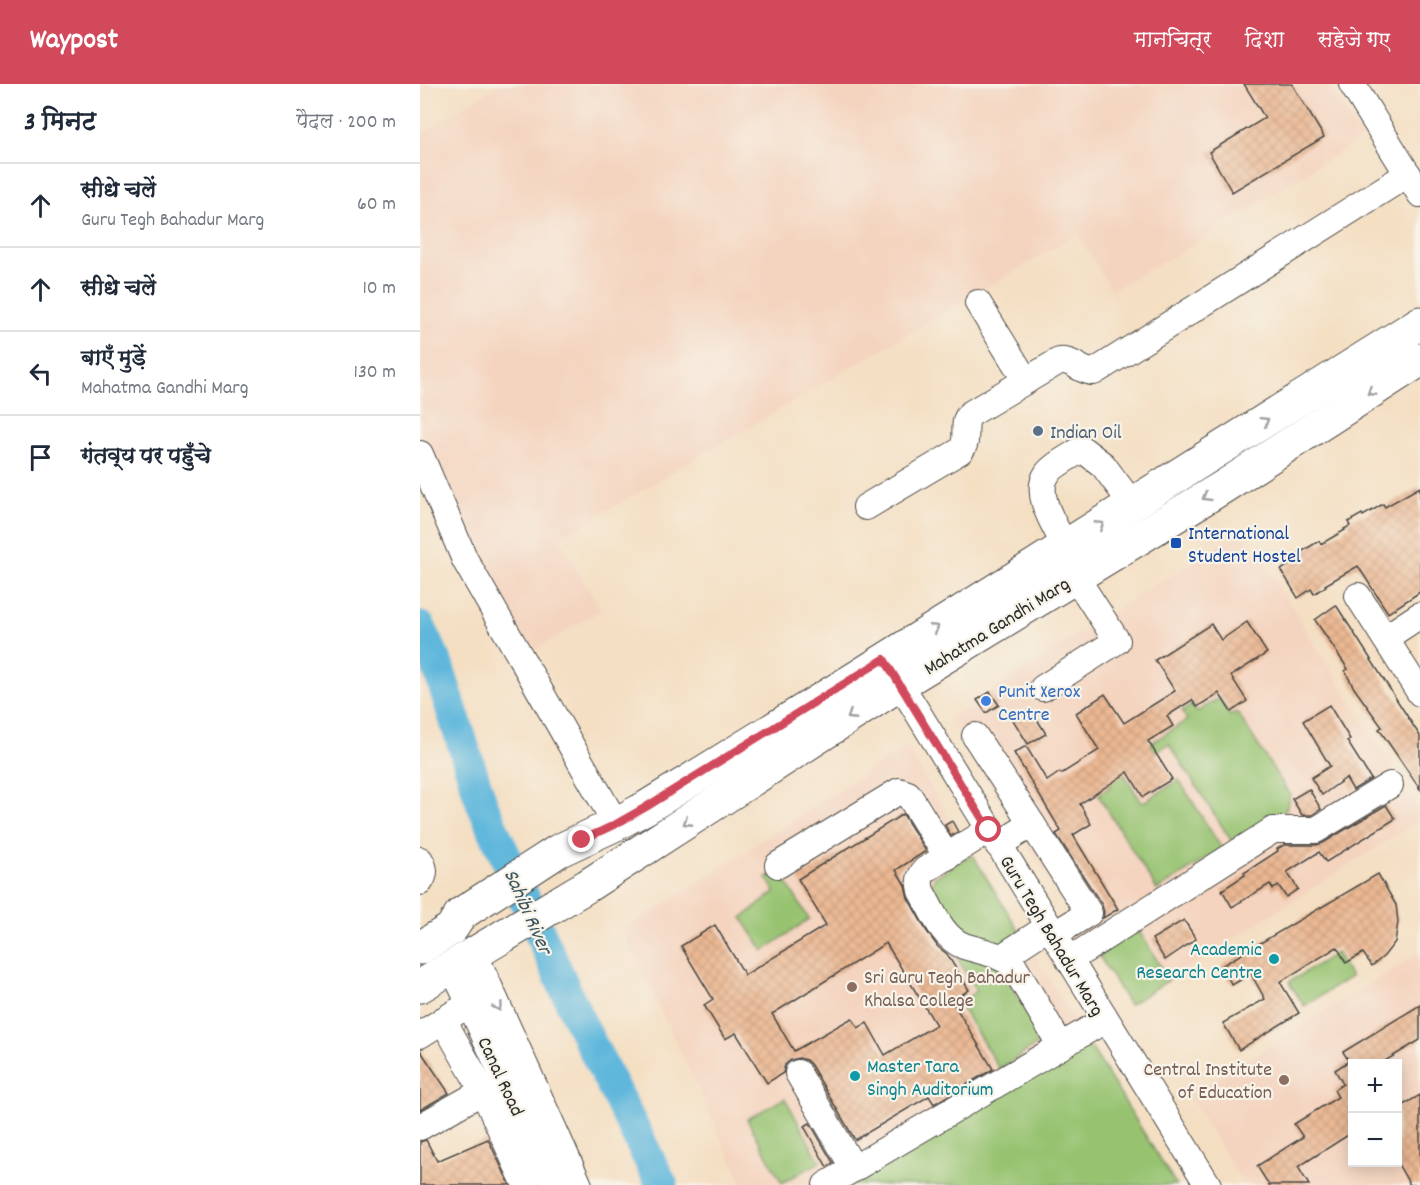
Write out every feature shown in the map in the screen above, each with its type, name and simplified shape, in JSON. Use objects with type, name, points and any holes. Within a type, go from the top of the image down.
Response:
[{"type":"main road","name":"Mahatma Gandhi Marg","points":[[1070,561],[1132,504],[1420,323]]},
{"type":"main road","name":"Mahatma Gandhi Marg","points":[[420,948],[451,929],[461,914],[570,846],[616,824],[892,672],[1070,561],[1223,487],[1420,360]]},
{"type":"main road","name":"Mahatma Gandhi Marg","points":[[420,986],[595,881],[892,672]]},
{"type":"main road","points":[[570,846],[595,881]]},
{"type":"street","points":[[866,507],[960,451],[966,442],[967,417],[1026,381],[1064,360],[1084,371],[1094,372],[1414,184],[1352,84]]},
{"type":"street","points":[[978,303],[1026,381]]},
{"type":"street","points":[[1043,688],[1117,641],[1070,561],[1045,502],[1043,486],[1047,473],[1082,449],[1103,465],[1132,504]]},
{"type":"street","points":[[420,454],[465,560],[616,824]]},
{"type":"street","points":[[1358,596],[1420,693]]},
{"type":"street","points":[[1385,638],[1420,615]]},
{"type":"street","name":"Guru Tegh Bahadur Marg","points":[[892,672],[1208,1185]]},
{"type":"street","points":[[975,736],[1089,914],[1002,957]]},
{"type":"street","points":[[1068,960],[1274,830],[1316,830],[1390,785]]},
{"type":"street","points":[[778,865],[899,791],[908,794],[947,857]]},
{"type":"street","points":[[1032,824],[947,857],[920,875],[919,884],[949,937],[963,946],[1002,957],[1013,965],[1061,1046]]},
{"type":"street","points":[[420,860],[425,870],[420,882]]},
{"type":"street","points":[[471,955],[579,1185]]},
{"type":"street","name":"Canal Road","points":[[471,955],[469,1004],[554,1185]]},
{"type":"street","points":[[420,1035],[469,1004]]},
{"type":"street","points":[[443,1020],[483,1091],[526,1185]]},
{"type":"street","points":[[826,1185],[1105,1020]]},
{"type":"street","points":[[798,1073],[854,1169]]},
{"type":"street","points":[[420,1127],[483,1091]]},
{"type":"shaded area","points":[[499,84],[1329,84],[1363,137],[1187,249],[1111,290],[1078,234],[559,539],[601,610],[525,656],[420,426],[420,135]]},
{"type":"shaded area","points":[[1244,531],[1420,812],[1420,820],[1129,1005],[948,720],[1115,610]]},
{"type":"shaded area","name":"Sri Guru Tegh Bahadur Khalsa College","points":[[906,747],[1176,1185],[743,1185],[623,931]]},
{"type":"shaded area","name":"Central Institute of Education","points":[[1420,952],[1420,1185],[1244,1185],[1189,1096]]},
{"type":"green space","points":[[1219,698],[1230,716],[1237,712],[1290,795],[1286,810],[1232,842],[1169,744],[1155,752],[1150,744],[1187,720],[1182,711],[1192,705],[1197,712]]},
{"type":"green space","points":[[1119,766],[1142,803],[1179,780],[1222,849],[1157,890],[1098,795],[1111,786],[1105,775]]},
{"type":"green space","points":[[972,854],[1021,934],[1002,945],[960,929],[930,887],[935,877]]},
{"type":"green space","points":[[779,870],[809,919],[763,951],[742,918],[775,892],[767,878]]},
{"type":"green space","points":[[1135,924],[1169,980],[1129,1005],[1095,949]]},
{"type":"green space","points":[[948,942],[997,962],[1044,1040],[999,1069],[959,1003],[976,991]]},
{"type":"green space","points":[[1336,953],[1351,977],[1304,1006],[1289,982]]},
{"type":"green space","points":[[1086,1039],[1176,1185],[848,1185]]},
{"type":"green space","points":[[785,1098],[820,1162],[782,1183],[747,1119]]},
{"type":"building","points":[[1244,84],[1292,84],[1324,137],[1232,192],[1209,152],[1265,118]]},
{"type":"building","points":[[1420,487],[1420,592],[1388,613],[1358,566],[1314,594],[1311,589],[1298,598],[1281,570],[1289,565],[1286,561],[1319,541],[1321,544],[1345,530],[1350,526],[1348,522],[1362,514],[1363,516],[1383,504],[1385,507]]},
{"type":"building","points":[[1336,605],[1420,736],[1420,789],[1379,729],[1382,727],[1354,688],[1345,671],[1348,669],[1315,620]]},
{"type":"building","points":[[1247,622],[1267,653],[1231,676],[1247,701],[1231,712],[1219,693],[1197,707],[1192,700],[1167,716],[1173,726],[1148,741],[1172,779],[1143,797],[1128,772],[1080,804],[1091,824],[1073,835],[1118,909],[1103,918],[1102,905],[1056,834],[1061,831],[1014,753],[1026,746],[1047,781],[1060,772],[1061,774],[1099,750],[1076,713],[1105,694],[1124,723],[1175,691],[1155,660],[1211,624],[1221,640]]},
{"type":"building","points":[[990,692],[999,705],[986,713],[977,700]]},
{"type":"building","points":[[1329,705],[1350,739],[1347,741],[1371,779],[1353,790],[1346,778],[1322,795],[1311,778],[1330,766],[1303,721]]},
{"type":"building","points":[[1031,709],[1046,734],[1028,744],[1013,720]]},
{"type":"building","points":[[1309,789],[1321,809],[1312,815],[1302,815],[1292,799]]},
{"type":"building","points":[[1386,805],[1395,819],[1326,862],[1319,852],[1287,872],[1298,889],[1286,897],[1279,886],[1273,889],[1270,884],[1232,907],[1222,890],[1284,845],[1323,843]]},
{"type":"building","points":[[903,814],[926,851],[896,870],[926,930],[938,947],[947,954],[969,990],[952,1001],[993,1069],[934,1104],[929,1096],[855,1140],[806,1060],[799,1058],[791,1060],[785,1065],[783,1073],[767,1083],[736,1033],[725,1039],[704,1005],[713,999],[681,946],[715,925],[745,975],[826,925],[798,879]],"holes":[[[886,943],[936,1025],[885,1055],[867,1023],[858,1028],[852,1018],[794,1051],[772,1014]]]},
{"type":"building","points":[[952,821],[958,832],[951,836],[945,825]]},
{"type":"building","name":"Academic Research Centre","points":[[1378,874],[1396,905],[1398,922],[1395,942],[1384,956],[1372,966],[1363,953],[1346,963],[1337,947],[1280,982],[1299,1013],[1239,1050],[1223,1023],[1265,999],[1251,974],[1232,985],[1221,966]]},
{"type":"building","points":[[1184,920],[1196,939],[1165,960],[1152,939]]},
{"type":"building","points":[[1420,1005],[1420,1040],[1388,1059],[1348,1060],[1343,1052]]},
{"type":"building","points":[[420,1050],[449,1093],[420,1110]]},
{"type":"building","points":[[1348,1062],[1348,1135],[1298,1167],[1309,1185],[1269,1185],[1257,1166],[1303,1137],[1294,1124],[1338,1097],[1334,1090],[1343,1084],[1335,1070]]},
{"type":"building","points":[[1420,1095],[1420,1185],[1410,1185],[1400,1167],[1402,1167],[1402,1106]]},
{"type":"building","points":[[810,1123],[833,1163],[827,1167],[804,1126]]},
{"type":"building","points":[[488,1139],[510,1185],[420,1185],[420,1142],[426,1140],[437,1161]]},
{"type":"waterway","name":"Sahibi River","points":[[420,627],[436,661],[482,804],[579,1020],[662,1185]]},
{"type":"place","name":"Indian Oil","points":[[1038,431]]},
{"type":"place","name":"International Student Hostel","points":[[1176,543]]},
{"type":"place","name":"Punit Xerox Centre","points":[[986,701]]},
{"type":"place","name":"Academic Research Centre","points":[[1274,959]]},
{"type":"place","name":"Sri Guru Tegh Bahadur Khalsa College","points":[[852,987]]},
{"type":"place","name":"Master Tara Singh Auditorium","points":[[855,1076]]},
{"type":"place","name":"Central Institute of Education","points":[[1284,1080]]},
{"type":"route","points":[[582,840],[646,807],[884,659],[989,830]]}]
